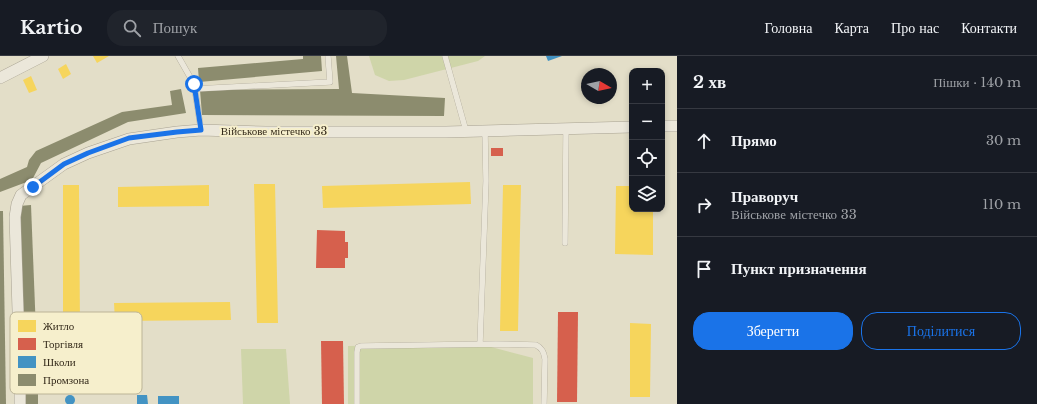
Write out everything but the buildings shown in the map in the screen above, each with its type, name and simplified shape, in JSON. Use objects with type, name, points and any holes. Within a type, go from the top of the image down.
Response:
[{"type":"street","points":[[0,78],[43,56]]},
{"type":"street","points":[[665,126],[677,126]]},
{"type":"street","name":"Військове містечко 33","points":[[18,312],[15,218],[17,204],[22,195],[64,164],[88,153],[129,138],[201,130],[266,132],[485,131],[629,127]]},
{"type":"lane","points":[[178,56],[194,84],[201,130]]},
{"type":"lane","points":[[194,89],[330,82],[328,56]]},
{"type":"lane","points":[[445,56],[466,131]]},
{"type":"lane","points":[[565,243],[566,129]]},
{"type":"lane","points":[[480,344],[486,181],[485,131]]},
{"type":"lane","points":[[357,404],[358,347],[480,344],[526,344],[540,347],[544,352],[545,359],[544,404]]},
{"type":"green space","points":[[369,56],[485,56],[478,61],[404,80],[389,81],[375,75]]},
{"type":"green space","points":[[480,344],[533,358],[533,404],[348,404],[348,346]]},
{"type":"green space","points":[[241,349],[286,349],[290,404],[243,404]]},
{"type":"route","points":[[33,187],[64,164],[88,153],[129,138],[201,130],[194,84]]}]
